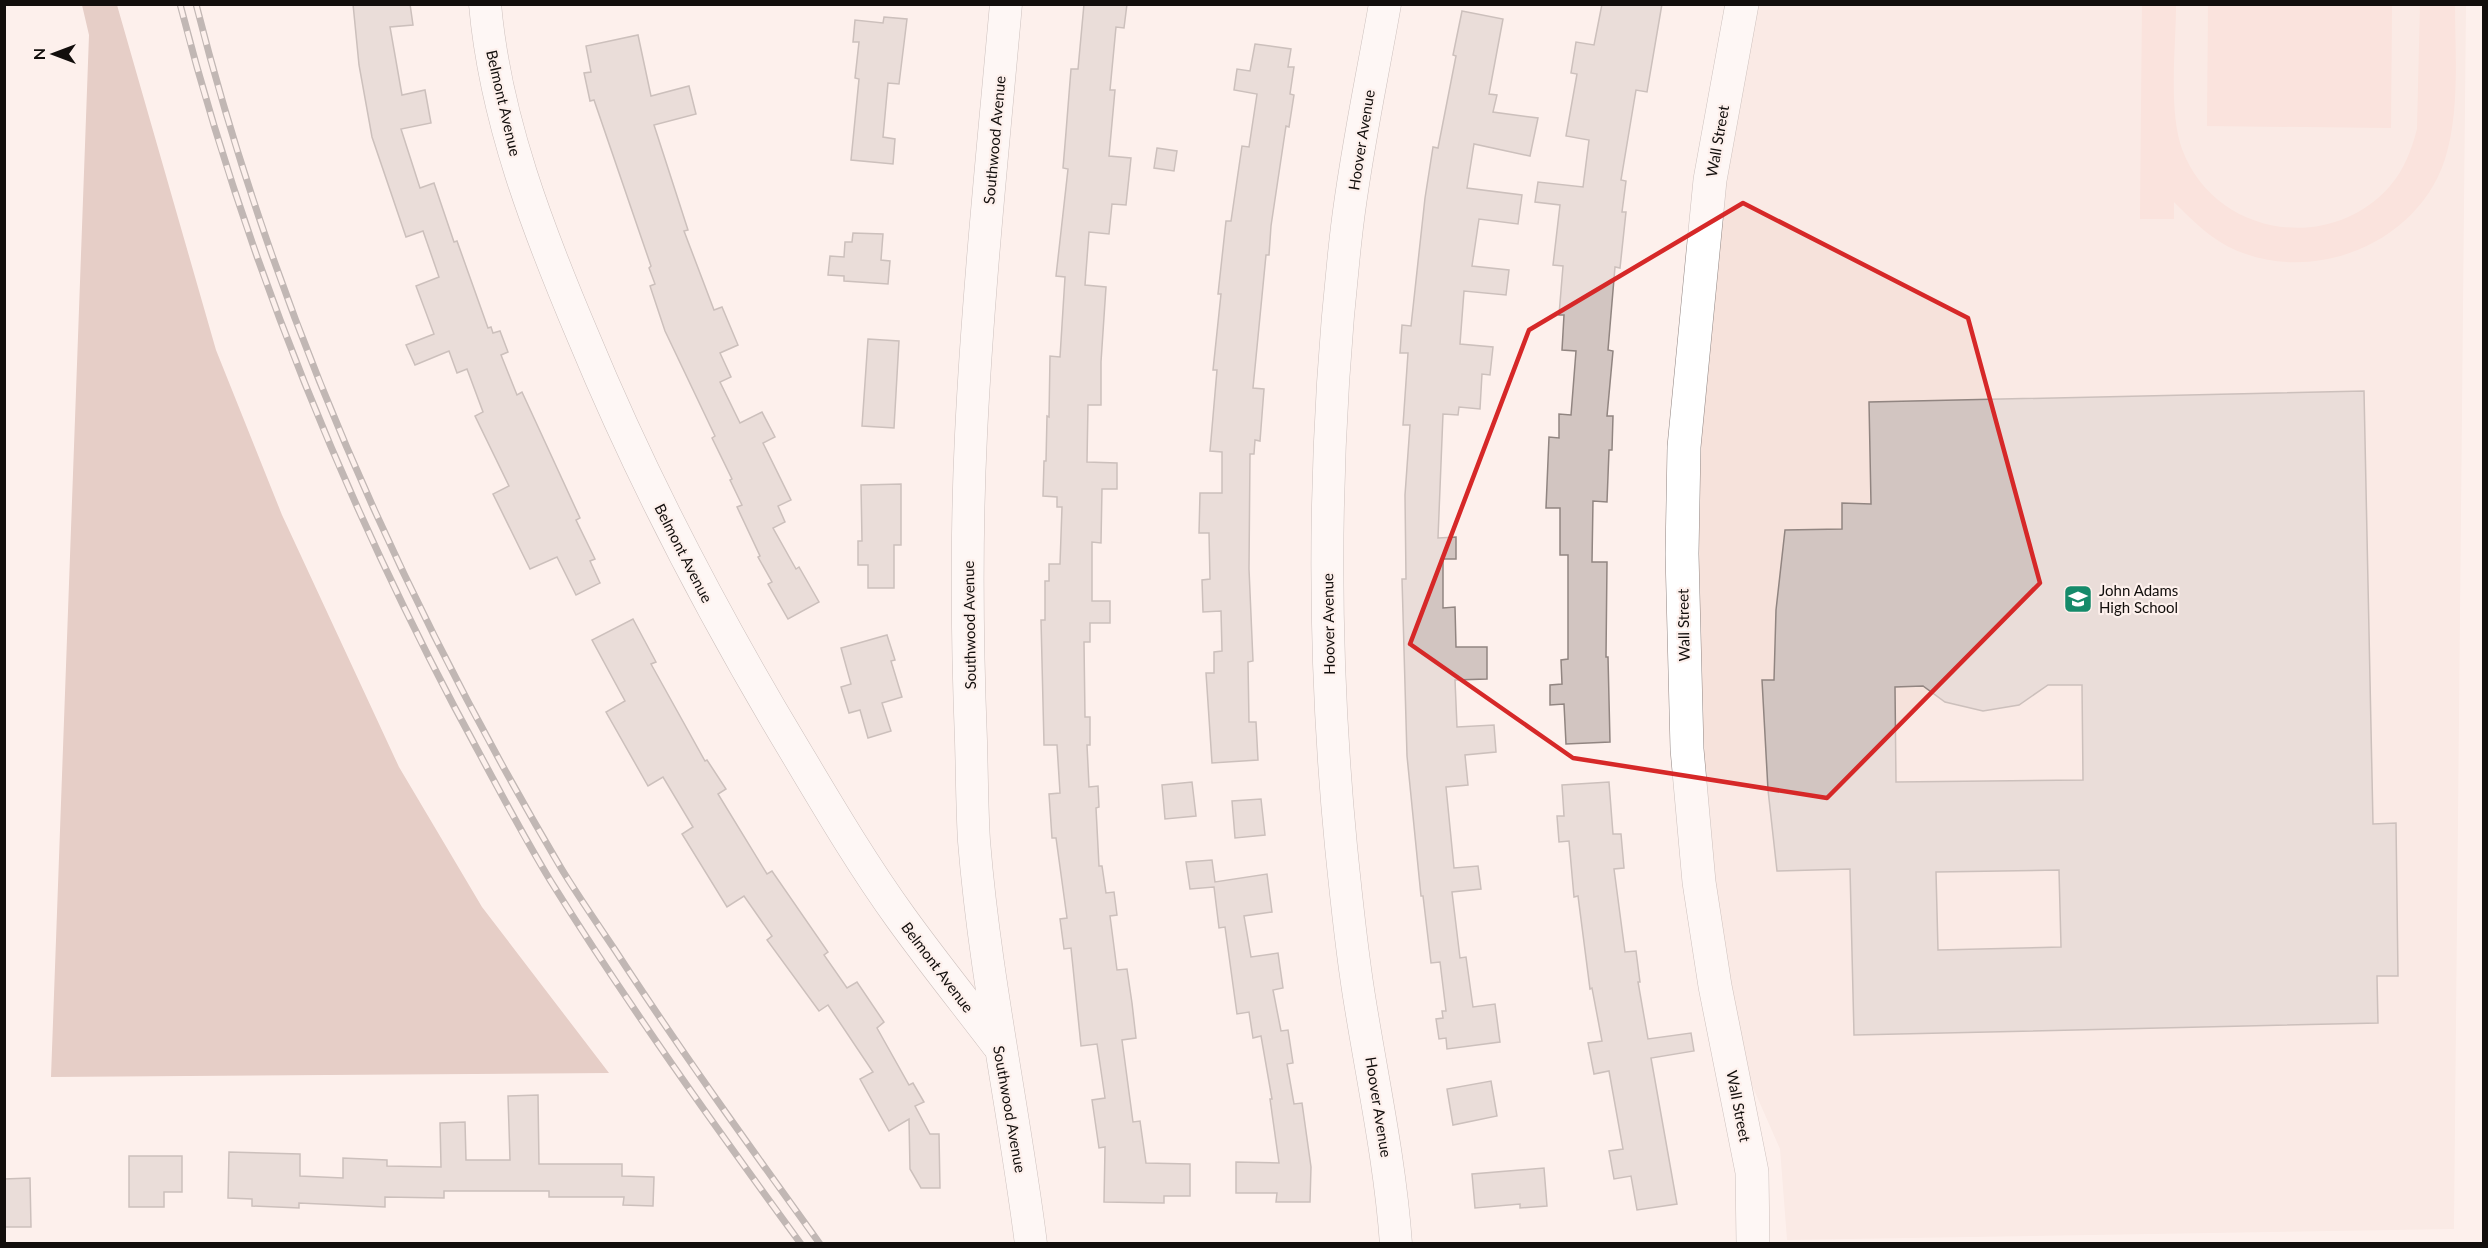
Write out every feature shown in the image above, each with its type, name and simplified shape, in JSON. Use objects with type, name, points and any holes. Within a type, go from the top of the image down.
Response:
[{"type":"street","name":"Belmont Avenue","points":[[485,4],[497,80],[526,189],[549,253],[605,390],[666,517],[722,627],[856,850],[901,918],[1000,1047]]},
{"type":"street","name":"Southwood Avenue","points":[[1006,4],[971,433],[967,584],[974,838],[981,912],[1031,1244]]},
{"type":"street","name":"Hoover Avenue","points":[[1385,4],[1360,142],[1340,299],[1329,442],[1327,581],[1328,668],[1341,846],[1359,996],[1384,1131],[1396,1244]]},
{"type":"street","name":"Wall Street","points":[[1743,4],[1710,180],[1685,427],[1682,554],[1687,749],[1699,882],[1715,986],[1752,1172],[1753,1244]]},
{"type":"highlighted area","points":[[1743,203],[1968,318],[2040,583],[1827,798],[1573,758],[1410,644],[1529,330]]},
{"type":"shaded area","points":[[82,5],[117,5],[216,350],[282,515],[399,767],[482,907],[609,1073],[51,1077],[89,35]]},
{"type":"shaded area","name":"John Adams High School","points":[[1755,5],[2466,5],[2454,1229],[1787,1240],[1780,1149],[1747,1074],[1723,939],[1712,865],[1697,660],[1697,457],[1725,170]]},
{"type":"shaded area","points":[[2142,5],[2176,5],[2175,116],[2182,149],[2198,178],[2220,201],[2246,217],[2276,226],[2306,228],[2337,222],[2365,208],[2390,186],[2399,173],[2410,152],[2417,129],[2420,5],[2455,5],[2456,82],[2453,121],[2445,159],[2432,187],[2414,212],[2390,232],[2364,247],[2335,257],[2304,262],[2273,261],[2233,249],[2206,232],[2174,202],[2174,219],[2140,219]]},
{"type":"shaded area","points":[[2208,5],[2392,5],[2391,128],[2207,126]]},
{"type":"building","points":[[353,4],[410,4],[413,25],[390,27],[402,95],[425,90],[431,123],[401,129],[420,188],[434,183],[454,242],[457,241],[488,328],[491,327],[493,333],[500,331],[508,352],[501,355],[517,395],[522,392],[580,518],[576,520],[595,559],[590,561],[600,583],[576,595],[557,557],[530,569],[493,494],[509,486],[475,416],[483,412],[467,369],[457,373],[449,351],[415,365],[406,345],[434,334],[416,286],[439,277],[423,231],[406,237],[372,137],[359,65]]},
{"type":"building","points":[[1084,4],[1127,4],[1124,28],[1116,27],[1110,90],[1115,90],[1109,156],[1131,158],[1126,205],[1112,204],[1109,234],[1089,232],[1085,285],[1106,287],[1101,362],[1101,405],[1088,405],[1087,462],[1117,463],[1117,489],[1102,489],[1101,543],[1092,542],[1092,601],[1110,601],[1110,623],[1090,623],[1090,642],[1084,642],[1085,717],[1090,717],[1090,745],[1087,745],[1089,787],[1098,786],[1099,807],[1096,808],[1099,866],[1102,866],[1106,893],[1114,892],[1117,915],[1110,916],[1117,970],[1127,969],[1132,1003],[1136,1038],[1122,1040],[1133,1122],[1140,1121],[1146,1163],[1190,1164],[1190,1196],[1164,1196],[1164,1203],[1104,1202],[1105,1147],[1099,1148],[1092,1100],[1105,1098],[1097,1044],[1081,1046],[1071,948],[1064,949],[1060,919],[1067,918],[1056,838],[1052,838],[1049,794],[1060,793],[1057,745],[1044,745],[1041,620],[1045,620],[1045,581],[1049,581],[1049,564],[1060,564],[1062,507],[1057,507],[1057,497],[1043,496],[1044,461],[1046,461],[1047,416],[1049,417],[1050,356],[1060,357],[1065,277],[1056,276],[1068,169],[1063,168],[1071,69],[1078,69]]},
{"type":"building","points":[[1602,4],[1662,4],[1647,92],[1636,90],[1621,180],[1626,181],[1622,212],[1626,212],[1620,268],[1615,267],[1608,350],[1613,351],[1607,416],[1613,416],[1612,450],[1609,450],[1607,502],[1593,501],[1592,562],[1607,562],[1606,657],[1608,657],[1610,742],[1566,744],[1564,704],[1550,705],[1550,685],[1562,684],[1561,660],[1568,659],[1568,555],[1560,555],[1560,508],[1546,508],[1549,437],[1559,438],[1559,414],[1571,415],[1576,351],[1562,350],[1564,315],[1559,315],[1563,266],[1553,265],[1560,205],[1535,202],[1538,182],[1583,187],[1589,140],[1566,136],[1577,74],[1571,73],[1576,42],[1594,45]]},
{"type":"building","points":[[1462,11],[1503,19],[1489,94],[1497,95],[1493,112],[1538,118],[1530,156],[1474,144],[1467,188],[1522,195],[1518,224],[1479,219],[1472,266],[1509,270],[1506,295],[1464,291],[1460,344],[1493,347],[1490,375],[1482,374],[1480,409],[1459,407],[1458,415],[1443,414],[1438,538],[1456,537],[1456,559],[1443,559],[1443,608],[1455,607],[1456,647],[1487,647],[1487,679],[1455,680],[1457,727],[1494,725],[1496,752],[1465,755],[1468,785],[1446,787],[1454,868],[1478,866],[1481,889],[1452,892],[1460,958],[1466,957],[1473,1007],[1495,1004],[1500,1042],[1447,1049],[1446,1038],[1439,1039],[1436,1019],[1443,1018],[1442,1011],[1446,1011],[1440,962],[1431,963],[1423,896],[1421,896],[1407,756],[1402,579],[1406,579],[1405,495],[1410,425],[1403,425],[1408,353],[1400,353],[1402,325],[1411,326],[1433,147],[1438,148],[1456,56],[1453,55]]},
{"type":"building","points":[[884,17],[907,19],[899,84],[888,83],[883,137],[895,139],[893,164],[851,160],[859,79],[855,78],[859,42],[853,42],[855,20],[883,23]]},
{"type":"building","points":[[638,35],[651,96],[689,86],[696,114],[654,125],[688,230],[684,231],[714,310],[722,307],[738,345],[720,353],[731,377],[720,382],[740,423],[762,412],[775,437],[763,443],[791,500],[778,506],[785,522],[773,528],[796,569],[799,567],[819,602],[788,619],[768,584],[772,582],[758,557],[760,556],[737,507],[742,505],[712,438],[715,436],[665,331],[650,286],[655,284],[649,268],[651,266],[594,100],[590,101],[584,73],[591,72],[586,46]]},
{"type":"building","points":[[1255,44],[1291,49],[1288,67],[1294,67],[1290,94],[1294,95],[1289,127],[1286,126],[1271,226],[1269,255],[1266,255],[1253,388],[1264,389],[1260,441],[1255,440],[1254,454],[1250,454],[1249,569],[1253,661],[1248,662],[1249,722],[1256,722],[1258,760],[1212,763],[1206,673],[1214,673],[1214,652],[1222,651],[1221,611],[1203,612],[1202,580],[1210,579],[1209,533],[1199,533],[1200,493],[1222,493],[1222,452],[1210,451],[1217,370],[1213,370],[1221,294],[1218,294],[1226,221],[1231,221],[1242,146],[1249,147],[1257,94],[1234,90],[1237,69],[1250,71]]},
{"type":"building","points":[[1157,148],[1177,151],[1174,171],[1154,168]]},
{"type":"building","points":[[853,233],[883,234],[881,260],[890,261],[888,284],[844,281],[844,276],[828,275],[830,256],[844,257],[845,242],[852,242]]},
{"type":"building","points":[[868,339],[899,341],[894,428],[862,426]]},
{"type":"building","name":"John Adams High School","points":[[2364,391],[2373,824],[2396,823],[2398,976],[2377,976],[2378,1023],[1854,1035],[1850,869],[1777,871],[1768,790],[1762,680],[1774,680],[1776,610],[1785,530],[1842,529],[1842,503],[1871,504],[1869,402]],"holes":[[[2048,685],[2082,685],[2083,780],[1896,782],[1895,687],[1923,686],[1945,702],[1983,711],[2019,705]],[[2059,870],[2061,947],[1938,950],[1936,872]]]},
{"type":"building","points":[[901,484],[901,545],[894,545],[894,588],[868,588],[868,565],[858,565],[858,541],[862,541],[861,485]]},
{"type":"building","points":[[633,619],[656,662],[651,664],[705,761],[707,760],[726,789],[718,794],[767,874],[772,871],[828,952],[824,955],[847,988],[857,982],[884,1022],[877,1028],[909,1085],[913,1083],[924,1102],[915,1106],[930,1134],[939,1134],[940,1188],[921,1188],[910,1169],[909,1119],[889,1131],[860,1079],[873,1072],[828,1005],[819,1011],[767,940],[772,936],[744,896],[727,907],[682,834],[693,827],[663,777],[648,786],[606,712],[625,701],[592,640]]},
{"type":"building","points":[[887,635],[895,660],[891,661],[902,697],[882,703],[891,731],[868,738],[860,710],[849,713],[841,687],[851,684],[841,648]]},
{"type":"building","points":[[1192,782],[1196,816],[1165,819],[1162,785]]},
{"type":"building","points":[[1609,782],[1613,834],[1621,834],[1624,868],[1614,869],[1625,952],[1636,951],[1640,982],[1638,982],[1648,1039],[1691,1033],[1694,1051],[1651,1058],[1677,1204],[1637,1210],[1631,1176],[1614,1179],[1609,1151],[1623,1149],[1609,1071],[1594,1074],[1588,1043],[1602,1041],[1592,988],[1590,989],[1578,896],[1574,897],[1569,841],[1559,842],[1557,816],[1564,816],[1562,785]]},
{"type":"building","points":[[1261,799],[1265,835],[1235,838],[1232,801]]},
{"type":"building","points":[[1212,860],[1215,882],[1267,874],[1272,912],[1244,916],[1251,957],[1278,953],[1283,988],[1273,990],[1281,1031],[1288,1030],[1293,1063],[1287,1064],[1294,1104],[1302,1103],[1311,1167],[1310,1202],[1276,1202],[1277,1193],[1236,1193],[1236,1162],[1279,1163],[1270,1099],[1272,1099],[1261,1036],[1253,1038],[1249,1012],[1237,1014],[1225,927],[1219,928],[1214,887],[1190,889],[1186,862]]},
{"type":"building","points":[[1491,1081],[1497,1116],[1453,1125],[1447,1089]]},
{"type":"building","points":[[538,1095],[539,1164],[622,1164],[622,1176],[654,1177],[653,1206],[623,1205],[624,1197],[549,1197],[549,1191],[444,1191],[444,1198],[385,1197],[385,1207],[299,1203],[299,1208],[252,1206],[252,1199],[228,1198],[229,1152],[300,1154],[300,1176],[343,1178],[343,1158],[387,1160],[387,1166],[441,1167],[440,1123],[465,1122],[466,1160],[510,1160],[508,1096]]},
{"type":"building","points":[[129,1156],[182,1156],[182,1192],[164,1192],[164,1207],[129,1207]]},
{"type":"building","points":[[1544,1168],[1547,1206],[1520,1208],[1520,1204],[1475,1208],[1472,1174]]},
{"type":"building","points":[[30,1178],[31,1227],[4,1227],[4,1179]]},
{"type":"railway","points":[[180,4],[233,186],[264,276],[333,452],[412,624],[525,838],[550,880],[672,1064],[801,1244]]},
{"type":"railway","points":[[196,4],[227,117],[263,229],[303,340],[396,557],[448,662],[503,766],[574,889],[690,1061],[820,1244]]},
{"type":"place","name":"John Adams High School","points":[[2078,599]]}]
